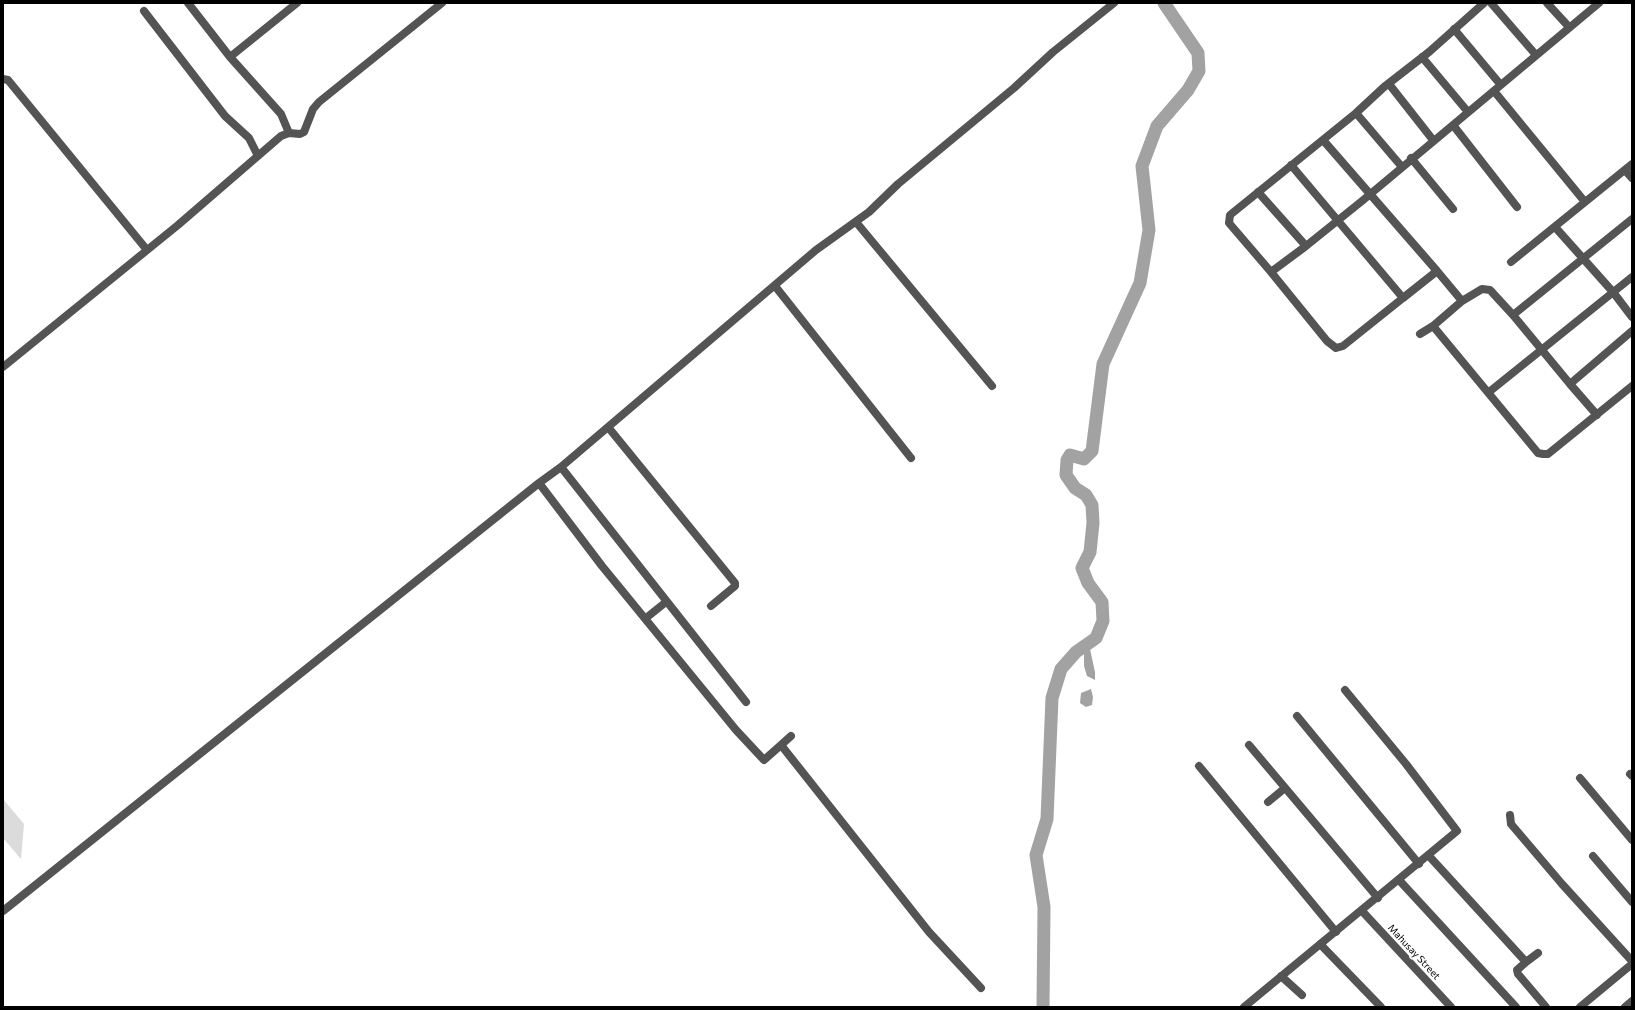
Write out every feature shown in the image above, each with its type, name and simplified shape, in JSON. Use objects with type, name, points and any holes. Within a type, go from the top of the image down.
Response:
[{"type":"street","points":[[188,3],[230,57],[281,114],[289,133]]},
{"type":"street","points":[[230,57],[297,3]]},
{"type":"street","points":[[3,367],[147,250],[281,136],[289,133],[300,134],[304,132],[313,109],[319,102],[442,3]]},
{"type":"street","points":[[3,911],[561,467],[825,242],[856,222],[898,184],[1014,88],[1053,52],[1114,3]]},
{"type":"street","points":[[1437,271],[1343,346],[1336,348],[1327,341],[1228,220],[1230,215],[1291,164],[1356,113],[1454,30],[1467,16],[1484,3]]},
{"type":"street","points":[[1491,3],[1536,55]]},
{"type":"street","points":[[1547,3],[1569,27]]},
{"type":"street","points":[[1271,272],[1338,220],[1411,158],[1494,92],[1500,84],[1599,3]]},
{"type":"street","points":[[144,11],[225,116],[250,138],[258,156]]},
{"type":"street","points":[[1454,30],[1500,84]]},
{"type":"street","points":[[1422,57],[1468,112]]},
{"type":"street","points":[[3,79],[8,80],[147,250]]},
{"type":"street","points":[[1389,84],[1433,140]]},
{"type":"street","points":[[1494,92],[1585,202]]},
{"type":"street","points":[[1356,113],[1402,167]]},
{"type":"street","points":[[1453,125],[1516,207]]},
{"type":"street","points":[[1323,140],[1368,195],[1462,301]]},
{"type":"street","points":[[1411,158],[1453,209]]},
{"type":"street","points":[[1291,164],[1403,298]]},
{"type":"street","points":[[1511,262],[1632,164]]},
{"type":"street","points":[[1625,170],[1632,178]]},
{"type":"street","points":[[1258,192],[1306,246]]},
{"type":"street","points":[[1513,315],[1632,219]]},
{"type":"street","points":[[856,222],[992,386]]},
{"type":"street","points":[[1555,227],[1613,292],[1632,317]]},
{"type":"street","points":[[1489,392],[1632,277]]},
{"type":"street","points":[[775,286],[911,458]]},
{"type":"street","points":[[1420,334],[1433,326],[1462,301],[1482,289],[1487,289],[1513,315],[1597,415]]},
{"type":"street","points":[[1433,326],[1538,453],[1548,454],[1632,386]]},
{"type":"street","points":[[1570,384],[1632,331]]},
{"type":"street","points":[[608,427],[735,583],[735,586],[711,606]]},
{"type":"street","points":[[561,467],[746,702]]},
{"type":"street","points":[[539,483],[602,566],[646,618],[718,710],[764,760],[791,736]]},
{"type":"street","points":[[646,618],[666,602]]},
{"type":"street","points":[[1244,1007],[1456,833],[1457,829],[1345,690]]},
{"type":"street","points":[[1297,716],[1419,864]]},
{"type":"street","points":[[781,745],[929,932],[981,988]]},
{"type":"street","points":[[1249,745],[1378,898]]},
{"type":"street","points":[[1199,766],[1336,932]]},
{"type":"street","points":[[1580,778],[1632,840]]},
{"type":"street","points":[[1268,802],[1285,788]]},
{"type":"street","points":[[1510,815],[1511,824],[1562,884],[1632,961]]},
{"type":"street","points":[[1429,856],[1526,962]]},
{"type":"street","points":[[1593,856],[1632,902]]},
{"type":"street","points":[[1399,880],[1516,1007]]},
{"type":"street","name":"Mahusay Street","points":[[1362,911],[1451,1007]]},
{"type":"street","points":[[1320,944],[1381,1007]]},
{"type":"street","points":[[1538,953],[1517,970],[1518,974],[1546,1007]]},
{"type":"street","points":[[1580,1007],[1632,964]]},
{"type":"street","points":[[1281,976],[1302,995]]},
{"type":"street","points":[[1625,1007],[1632,1001]]},
{"type":"shaded area","points":[[1090,649],[1095,672],[1095,680],[1087,676],[1084,666],[1084,653]]},
{"type":"shaded area","points":[[1091,689],[1093,697],[1092,705],[1086,707],[1080,703],[1081,693]]},
{"type":"shaded area","points":[[3,799],[24,824],[21,859],[3,838]]},
{"type":"waterway","points":[[1043,1007],[1044,907],[1036,855],[1047,819],[1052,698],[1061,669],[1076,652],[1096,638],[1103,621],[1102,602],[1088,583],[1082,568],[1090,552],[1093,523],[1092,505],[1086,495],[1075,488],[1066,475],[1067,460],[1070,455],[1084,459],[1092,451],[1103,364],[1140,283],[1149,230],[1142,166],[1157,126],[1188,90],[1199,71],[1198,53],[1164,3]]}]
